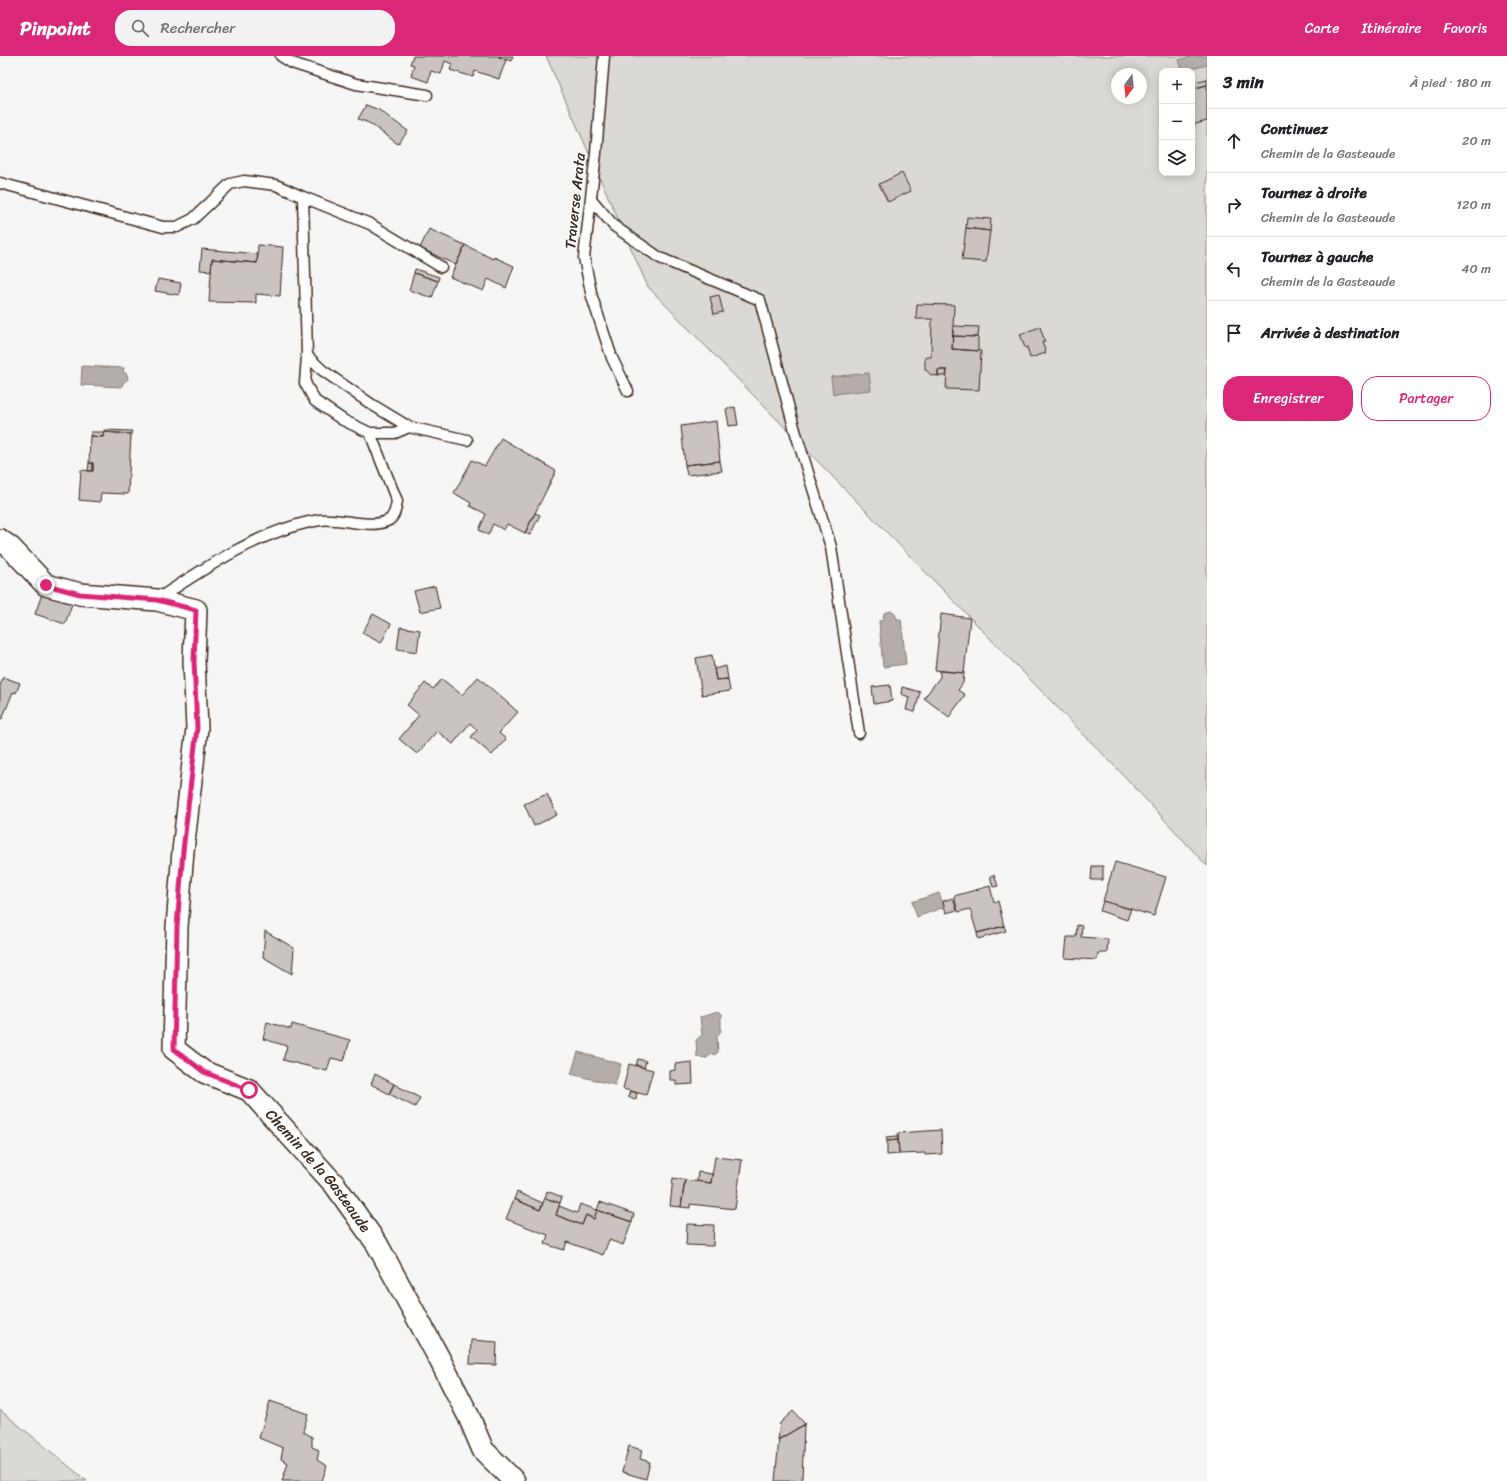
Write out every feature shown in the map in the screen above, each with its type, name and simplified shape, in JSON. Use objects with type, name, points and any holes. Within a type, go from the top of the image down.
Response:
[{"type":"street","name":"Chemin de la Gasteaude","points":[[0,540],[10,547],[46,585],[80,594],[157,600],[196,610],[194,661],[197,728],[183,851],[177,927],[174,1049],[204,1072],[249,1090],[335,1185],[377,1244],[443,1366],[469,1417],[483,1450],[514,1481]]},
{"type":"lane","points":[[281,56],[292,63],[356,84],[427,95]]},
{"type":"lane","name":"Traverse Arata","points":[[604,56],[584,258],[592,297],[612,358],[628,391]]},
{"type":"lane","points":[[0,183],[163,227],[177,227],[193,218],[230,184],[244,181],[276,185],[370,224],[440,267]]},
{"type":"lane","points":[[303,197],[307,356],[305,383],[315,401],[343,420],[370,433],[395,433],[409,427]]},
{"type":"lane","points":[[591,199],[614,226],[660,258],[760,300],[794,427],[831,547],[860,734]]},
{"type":"lane","points":[[307,356],[322,370],[371,404],[409,427],[467,440]]},
{"type":"lane","points":[[157,600],[196,573],[227,555],[281,530],[321,520],[378,523],[390,519],[396,511],[397,501],[370,433]]},
{"type":"shaded area","points":[[546,56],[1207,56],[1207,866],[1127,779],[648,287]]},
{"type":"shaded area","points":[[1194,56],[1207,56],[1207,65],[1195,68],[1182,68],[1179,60]]},
{"type":"shaded area","points":[[82,366],[124,368],[123,372],[127,374],[128,379],[123,383],[122,387],[81,385]]},
{"type":"shaded area","points":[[869,373],[871,390],[833,394],[831,377]]},
{"type":"shaded area","points":[[891,611],[894,612],[897,619],[901,619],[906,664],[883,667],[879,621],[883,620],[884,613]]},
{"type":"shaded area","points":[[939,893],[944,907],[917,917],[912,902]]},
{"type":"shaded area","points":[[718,1012],[721,1015],[721,1031],[717,1036],[718,1052],[707,1058],[697,1057],[696,1040],[702,1035],[700,1017]]},
{"type":"shaded area","points":[[578,1052],[621,1064],[615,1085],[571,1074]]},
{"type":"shaded area","points":[[0,1410],[87,1481],[0,1481]]},
{"type":"building","points":[[413,56],[499,56],[506,60],[499,79],[475,71],[473,77],[450,70],[452,64],[445,61],[441,74],[431,71],[428,82],[411,76],[414,65],[410,64]]},
{"type":"building","points":[[499,56],[513,56],[511,61]]},
{"type":"building","points":[[1207,79],[1207,85],[1195,88],[1195,82]]},
{"type":"building","points":[[1207,85],[1207,121],[1195,124],[1195,104],[1195,88]]},
{"type":"building","points":[[366,105],[379,110],[408,131],[398,144],[369,123],[358,119]]},
{"type":"building","points":[[902,173],[911,191],[888,202],[879,184]]},
{"type":"building","points":[[967,217],[991,219],[990,231],[966,228]]},
{"type":"building","points":[[966,228],[990,231],[986,262],[962,260]]},
{"type":"building","points":[[429,229],[465,245],[456,265],[420,248]]},
{"type":"building","points":[[258,245],[283,247],[280,296],[256,294],[256,303],[209,302],[212,259],[257,263]]},
{"type":"building","points":[[465,245],[493,259],[494,257],[514,266],[506,288],[488,279],[483,291],[450,277]]},
{"type":"building","points":[[202,249],[258,254],[257,263],[212,259],[211,271],[200,270]]},
{"type":"building","points":[[415,269],[439,277],[438,281],[414,273]]},
{"type":"building","points":[[414,273],[438,281],[432,298],[409,290]]},
{"type":"building","points":[[158,279],[181,283],[179,295],[155,291]]},
{"type":"building","points":[[719,295],[723,312],[714,314],[710,297]]},
{"type":"building","points":[[917,304],[954,305],[952,349],[981,351],[979,390],[946,389],[947,370],[938,370],[938,376],[931,375],[925,369],[925,357],[931,357],[932,319],[916,319]]},
{"type":"building","points":[[953,326],[979,327],[978,337],[953,336]]},
{"type":"building","points":[[1040,327],[1045,342],[1042,342],[1046,353],[1030,358],[1027,347],[1025,348],[1020,334]]},
{"type":"building","points":[[953,336],[978,337],[978,351],[952,349]]},
{"type":"building","points":[[938,370],[947,370],[946,376],[938,376]]},
{"type":"building","points":[[735,407],[738,425],[729,426],[726,409]]},
{"type":"building","points":[[716,421],[720,461],[685,465],[681,426]]},
{"type":"building","points":[[104,430],[132,431],[131,434],[104,432]]},
{"type":"building","points":[[91,432],[104,432],[103,437],[90,436]]},
{"type":"building","points":[[104,432],[131,434],[128,494],[101,493],[100,502],[79,500],[81,470],[93,471],[93,463],[89,463],[90,436],[103,437]]},
{"type":"building","points":[[501,438],[556,471],[525,533],[507,524],[504,530],[493,524],[488,535],[479,530],[486,514],[470,506],[471,503],[454,493],[472,460],[485,466]]},
{"type":"building","points":[[720,461],[722,471],[687,475],[685,465]]},
{"type":"building","points":[[89,463],[93,463],[93,471],[88,471]]},
{"type":"building","points":[[535,513],[540,515],[530,535],[525,533]]},
{"type":"building","points":[[435,586],[440,608],[420,612],[414,591]]},
{"type":"building","points":[[42,594],[72,604],[65,624],[35,614]]},
{"type":"building","points":[[373,614],[391,624],[381,643],[362,633]]},
{"type":"building","points":[[941,614],[970,618],[964,673],[935,670]]},
{"type":"building","points":[[400,627],[420,630],[417,652],[397,649]]},
{"type":"building","points":[[712,655],[716,680],[728,679],[730,691],[702,695],[696,658]]},
{"type":"building","points":[[726,666],[728,679],[716,680],[714,669]]},
{"type":"building","points":[[940,671],[964,673],[963,683],[958,690],[965,695],[949,717],[924,698],[940,677]]},
{"type":"building","points":[[3,677],[20,683],[16,693],[13,692],[2,719],[0,718],[0,686]]},
{"type":"building","points":[[478,677],[518,712],[499,733],[506,739],[492,755],[471,737],[477,730],[470,723],[453,744],[437,731],[417,754],[399,739],[419,715],[407,705],[425,683],[433,689],[442,679],[462,695]]},
{"type":"building","points":[[890,685],[892,701],[874,704],[872,687]]},
{"type":"building","points":[[902,687],[920,692],[915,712],[906,710],[909,697],[901,694]]},
{"type":"building","points":[[547,794],[557,815],[534,826],[524,804]]},
{"type":"building","points":[[1115,862],[1166,877],[1154,916],[1103,901]]},
{"type":"building","points":[[1092,866],[1103,866],[1103,880],[1091,880]]},
{"type":"building","points":[[994,875],[998,886],[993,887],[990,876]]},
{"type":"building","points":[[990,886],[994,902],[998,901],[1004,926],[977,933],[970,909],[958,912],[954,896]]},
{"type":"building","points":[[953,898],[957,910],[946,913],[943,901]]},
{"type":"building","points":[[1103,901],[1131,909],[1127,920],[1100,911]]},
{"type":"building","points":[[1077,925],[1082,926],[1081,937],[1108,939],[1107,953],[1098,953],[1097,960],[1065,958],[1067,937],[1076,937]]},
{"type":"building","points":[[1004,926],[1006,931],[978,939],[977,933]]},
{"type":"building","points":[[265,931],[294,948],[292,974],[263,957]]},
{"type":"building","points":[[267,1022],[291,1029],[292,1024],[350,1040],[344,1061],[331,1058],[327,1071],[283,1060],[287,1046],[263,1039]]},
{"type":"building","points":[[638,1059],[646,1061],[644,1068],[636,1065]]},
{"type":"building","points":[[692,1062],[693,1084],[676,1085],[676,1080],[670,1080],[670,1071],[675,1070],[675,1064]]},
{"type":"building","points":[[629,1064],[653,1070],[646,1095],[623,1089]]},
{"type":"building","points":[[375,1074],[394,1084],[389,1094],[371,1084]]},
{"type":"building","points":[[394,1084],[420,1098],[415,1107],[389,1094]]},
{"type":"building","points":[[630,1091],[637,1093],[636,1099],[628,1097]]},
{"type":"building","points":[[941,1130],[942,1154],[899,1154],[898,1133]]},
{"type":"building","points":[[898,1136],[898,1140],[887,1141],[886,1137]]},
{"type":"building","points":[[898,1140],[899,1154],[887,1155],[887,1141]]},
{"type":"building","points":[[715,1157],[742,1160],[735,1209],[690,1204],[690,1208],[681,1207],[685,1180],[711,1183]]},
{"type":"building","points":[[698,1172],[712,1174],[711,1183],[697,1181]]},
{"type":"building","points":[[673,1178],[685,1180],[681,1207],[670,1206]]},
{"type":"building","points":[[547,1191],[562,1197],[560,1203],[545,1198]]},
{"type":"building","points":[[517,1192],[543,1203],[540,1210],[514,1199]]},
{"type":"building","points":[[545,1198],[560,1203],[556,1215],[582,1225],[586,1215],[594,1219],[597,1210],[632,1222],[623,1245],[609,1240],[603,1255],[567,1242],[564,1250],[545,1244],[548,1235],[506,1219],[514,1199],[540,1210]]},
{"type":"building","points":[[600,1202],[634,1214],[632,1222],[597,1210]]},
{"type":"building","points":[[580,1204],[597,1210],[594,1219],[586,1215],[582,1225],[556,1215],[559,1206],[577,1213]]},
{"type":"building","points":[[687,1224],[714,1225],[713,1246],[686,1245]]},
{"type":"building","points":[[471,1340],[497,1342],[496,1365],[470,1364]]},
{"type":"building","points":[[270,1401],[308,1414],[303,1431],[312,1437],[312,1447],[319,1450],[317,1460],[327,1466],[322,1481],[282,1481],[288,1463],[281,1459],[283,1448],[259,1438]]},
{"type":"building","points":[[793,1411],[805,1424],[778,1440],[780,1423]]},
{"type":"building","points":[[804,1425],[802,1481],[775,1481],[779,1439]]},
{"type":"building","points":[[629,1446],[642,1450],[640,1459],[650,1462],[646,1479],[622,1472]]},
{"type":"route","points":[[46,585],[80,594],[157,600],[196,610],[194,661],[197,728],[183,851],[177,927],[174,1049],[204,1072],[249,1090]]}]
